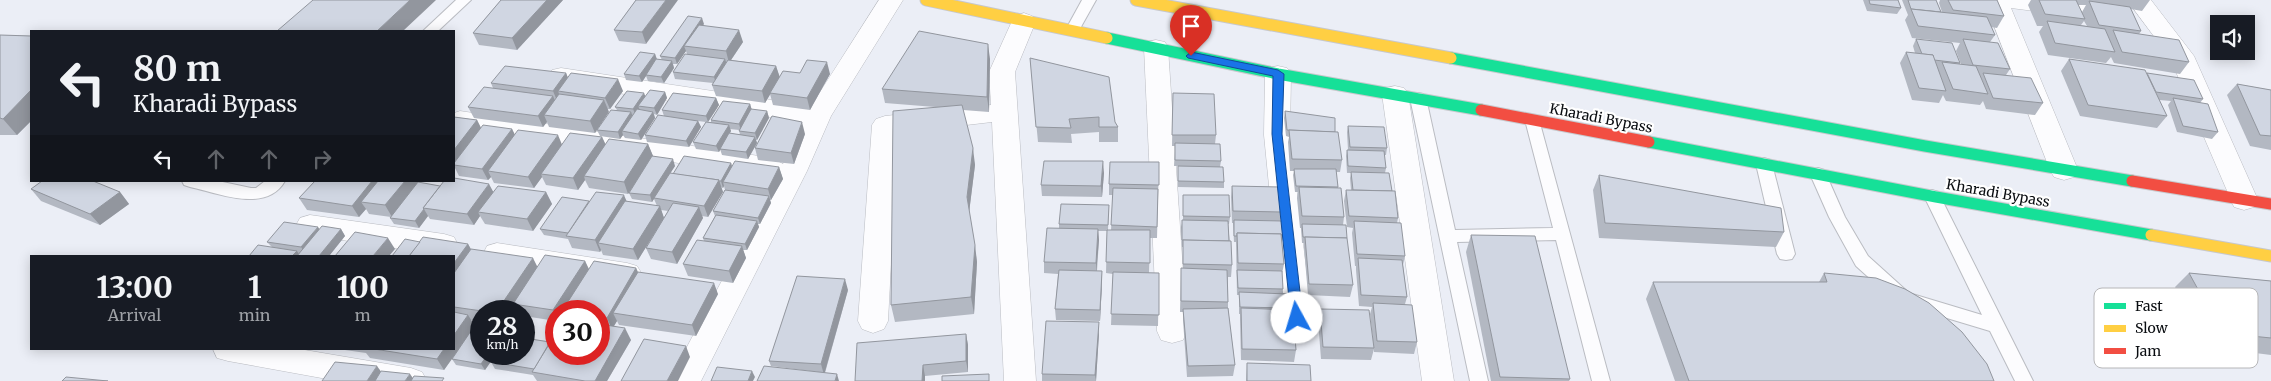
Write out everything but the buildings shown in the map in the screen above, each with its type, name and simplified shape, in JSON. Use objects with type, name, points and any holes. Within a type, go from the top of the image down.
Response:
[{"type":"highway","name":"Kharadi Bypass","points":[[926,0],[1278,74],[1406,96],[1932,196],[2271,256]]},
{"type":"highway","points":[[1136,0],[1173,4],[2064,170],[2271,204]]},
{"type":"street","points":[[685,381],[718,288],[793,171],[818,116],[892,0]]},
{"type":"street","points":[[1996,0],[2064,170]]},
{"type":"street","points":[[2008,0],[2146,9],[2182,56],[2244,200]]},
{"type":"street","points":[[1020,381],[1002,72],[1024,21]]},
{"type":"street","points":[[1156,48],[1172,330]]},
{"type":"street","points":[[1278,74],[1277,134],[1297,318]]},
{"type":"street","points":[[561,76],[818,116]]},
{"type":"street","points":[[1406,96],[1438,381]]},
{"type":"street","points":[[873,321],[884,125],[1004,112]]},
{"type":"street","points":[[460,120],[793,171]]},
{"type":"street","points":[[310,225],[648,277]]},
{"type":"street","points":[[234,350],[411,381]]},
{"type":"lane","points":[[431,30],[464,0]]},
{"type":"lane","points":[[1072,31],[1088,0]]},
{"type":"lane","points":[[1406,96],[1447,236],[1479,381]]},
{"type":"lane","points":[[1533,120],[1601,381]]},
{"type":"lane","points":[[1764,164],[1786,254]]},
{"type":"lane","points":[[1818,174],[1837,217],[1862,261],[1903,298],[1996,326]]},
{"type":"lane","points":[[195,182],[251,194],[260,193],[276,182]]},
{"type":"lane","points":[[1932,196],[2024,381]]},
{"type":"lane","points":[[1447,236],[1563,234]]},
{"type":"traffic: fast","points":[[1107,38],[1278,74],[1481,110]]},
{"type":"traffic: fast","points":[[1451,58],[1925,146],[2132,181]]},
{"type":"traffic: fast","points":[[1649,142],[1936,197],[2151,235]]},
{"type":"traffic: slow","points":[[926,0],[1107,38]]},
{"type":"traffic: slow","points":[[1136,0],[1451,58]]},
{"type":"traffic: slow","points":[[2151,235],[2271,256]]},
{"type":"traffic: jam","points":[[1481,110],[1649,142]]},
{"type":"traffic: jam","points":[[2132,181],[2271,204]]},
{"type":"route","points":[[1191,56],[1278,74],[1277,134],[1297,318]]}]
